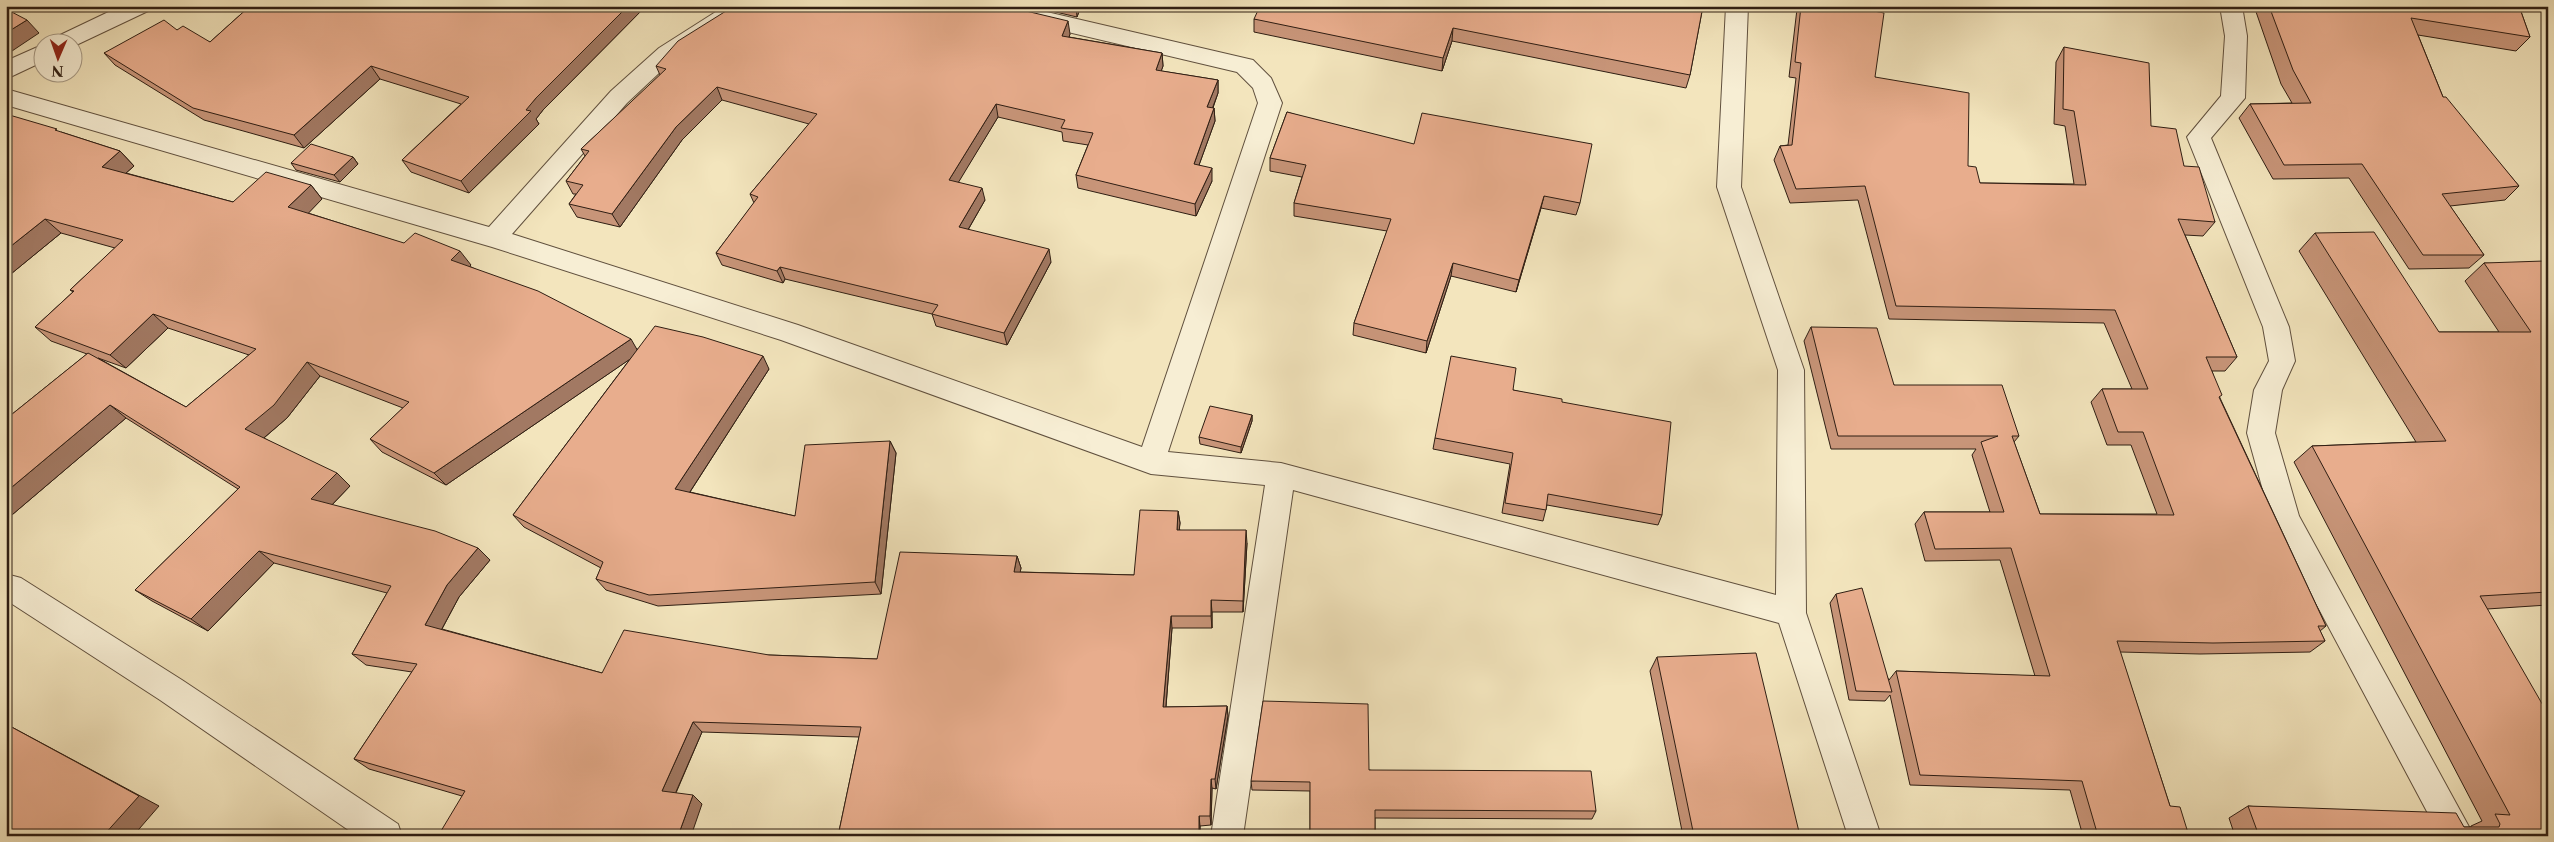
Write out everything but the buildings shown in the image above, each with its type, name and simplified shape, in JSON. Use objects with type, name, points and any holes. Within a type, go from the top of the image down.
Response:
[{"type":"street","points":[[82,33],[140,6]]},
{"type":"street","points":[[494,238],[619,96],[667,53],[741,6]]},
{"type":"street","points":[[988,6],[1245,66],[1263,84],[1270,104],[1151,462]]},
{"type":"street","points":[[1737,6],[1729,187],[1791,370],[1791,613],[1865,836]]},
{"type":"street","points":[[2231,6],[2236,36],[2233,98],[2199,137],[2276,327],[2282,361],[2268,390],[2261,433],[2285,519],[2458,836]]},
{"type":"street","points":[[6,71],[32,58]]},
{"type":"street","points":[[6,97],[494,238],[789,332],[1151,462],[1281,475],[1791,613]]},
{"type":"street","points":[[1227,836],[1281,475]]},
{"type":"street","points":[[6,587],[10,587],[163,685],[386,836]]}]
